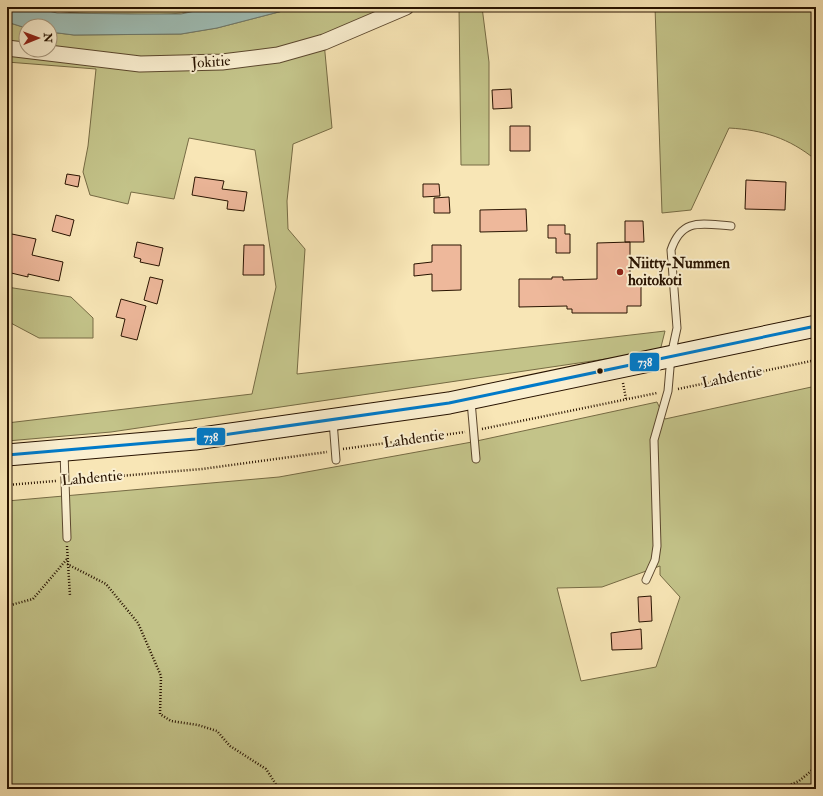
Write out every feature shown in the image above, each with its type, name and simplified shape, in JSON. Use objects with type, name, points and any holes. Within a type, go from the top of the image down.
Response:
[{"type":"main road","name":"Lahdentie","points":[[7,455],[195,439],[470,399],[816,326]]},
{"type":"street","name":"Jokitie","points":[[7,48],[140,64],[222,62],[278,55],[324,42],[406,7]]},
{"type":"lane","points":[[646,580],[655,560],[657,546],[654,440],[668,390],[671,356],[677,328],[671,250],[675,238],[686,227],[699,223],[731,226]]},
{"type":"lane","points":[[470,399],[476,459]]},
{"type":"lane","points":[[333,419],[336,460]]},
{"type":"lane","points":[[64,450],[67,538]]},
{"type":"path","name":"Lahdentie","points":[[7,485],[202,470],[474,430],[816,360]]},
{"type":"path","points":[[67,538],[67,564],[70,596]]},
{"type":"path","points":[[7,606],[33,599],[67,559]]},
{"type":"path","points":[[67,564],[106,584],[138,623],[161,676],[160,714],[171,721],[198,725],[217,731],[230,746],[266,769],[279,789]]},
{"type":"path","points":[[780,789],[799,781],[816,767]]},
{"type":"green space","points":[[32,7],[214,7],[171,14],[104,14],[56,11]]},
{"type":"green space","points":[[298,7],[406,7],[324,42],[332,128],[293,144],[287,201],[288,229],[305,249],[297,374],[665,331],[660,351],[111,432],[7,441],[7,423],[252,394],[276,287],[255,150],[189,138],[174,199],[131,192],[128,204],[90,195],[83,172],[88,146],[96,69],[7,62],[7,22],[18,25],[18,58],[58,58],[58,33],[74,35],[181,34],[217,28]]},
{"type":"green space","points":[[459,7],[482,7],[489,62],[489,165],[461,165]]},
{"type":"green space","points":[[655,7],[816,7],[816,160],[796,146],[775,136],[729,128],[691,210],[662,213]]},
{"type":"green space","points":[[7,287],[71,297],[93,318],[93,338],[39,338],[7,321]]},
{"type":"green space","points":[[816,386],[816,789],[7,789],[7,501],[279,477],[472,442],[657,402],[665,419]],"holes":[[[660,566],[660,575],[680,597],[656,667],[581,681],[557,588],[602,587]]]},
{"type":"water","points":[[7,7],[32,7],[57,13],[181,14],[214,7],[298,7],[217,28],[181,34],[74,35],[58,33],[58,18],[18,18],[18,25],[7,22]]},
{"type":"building","points":[[511,89],[512,108],[493,109],[492,90]]},
{"type":"building","points":[[510,126],[530,126],[530,151],[510,151]]},
{"type":"building","points":[[67,174],[80,176],[78,187],[65,184]]},
{"type":"building","points":[[195,177],[224,181],[222,189],[247,192],[244,211],[227,209],[228,201],[192,195]]},
{"type":"building","points":[[746,180],[786,182],[785,210],[745,209]]},
{"type":"building","points":[[423,184],[439,184],[440,196],[423,197]]},
{"type":"building","points":[[449,197],[450,213],[434,213],[434,198]]},
{"type":"building","points":[[526,209],[527,231],[480,232],[480,210]]},
{"type":"building","points":[[56,215],[74,220],[70,236],[52,231]]},
{"type":"building","points":[[625,221],[643,221],[644,242],[625,242]]},
{"type":"building","points":[[548,225],[565,225],[565,234],[570,234],[570,253],[556,253],[556,238],[548,238]]},
{"type":"building","points":[[7,233],[36,239],[32,255],[63,262],[59,281],[28,274],[28,277],[7,272]]},
{"type":"building","points":[[137,242],[163,248],[159,266],[140,262],[141,259],[134,257]]},
{"type":"building","name":"Niitty-Nummen hoitokoti","points":[[630,242],[630,279],[641,279],[641,306],[627,306],[627,313],[572,313],[572,309],[567,309],[567,306],[519,307],[519,279],[552,279],[552,277],[563,277],[563,280],[597,279],[597,243]]},
{"type":"building","points":[[244,245],[264,245],[264,275],[243,275]]},
{"type":"building","points":[[432,245],[461,245],[461,290],[432,291],[432,274],[414,276],[414,264],[432,262]]},
{"type":"building","points":[[150,277],[163,280],[157,304],[144,300]]},
{"type":"building","points":[[121,299],[146,306],[137,340],[121,336],[125,319],[116,317]]},
{"type":"building","points":[[651,596],[652,621],[639,622],[638,597]]},
{"type":"building","points":[[641,629],[642,649],[612,650],[611,633]]},
{"type":"transit line","name":"738","points":[[7,455],[195,439],[449,403],[816,326]]},
{"type":"place","name":"Niitty-Nummen hoitokoti","points":[[620,272]]}]
